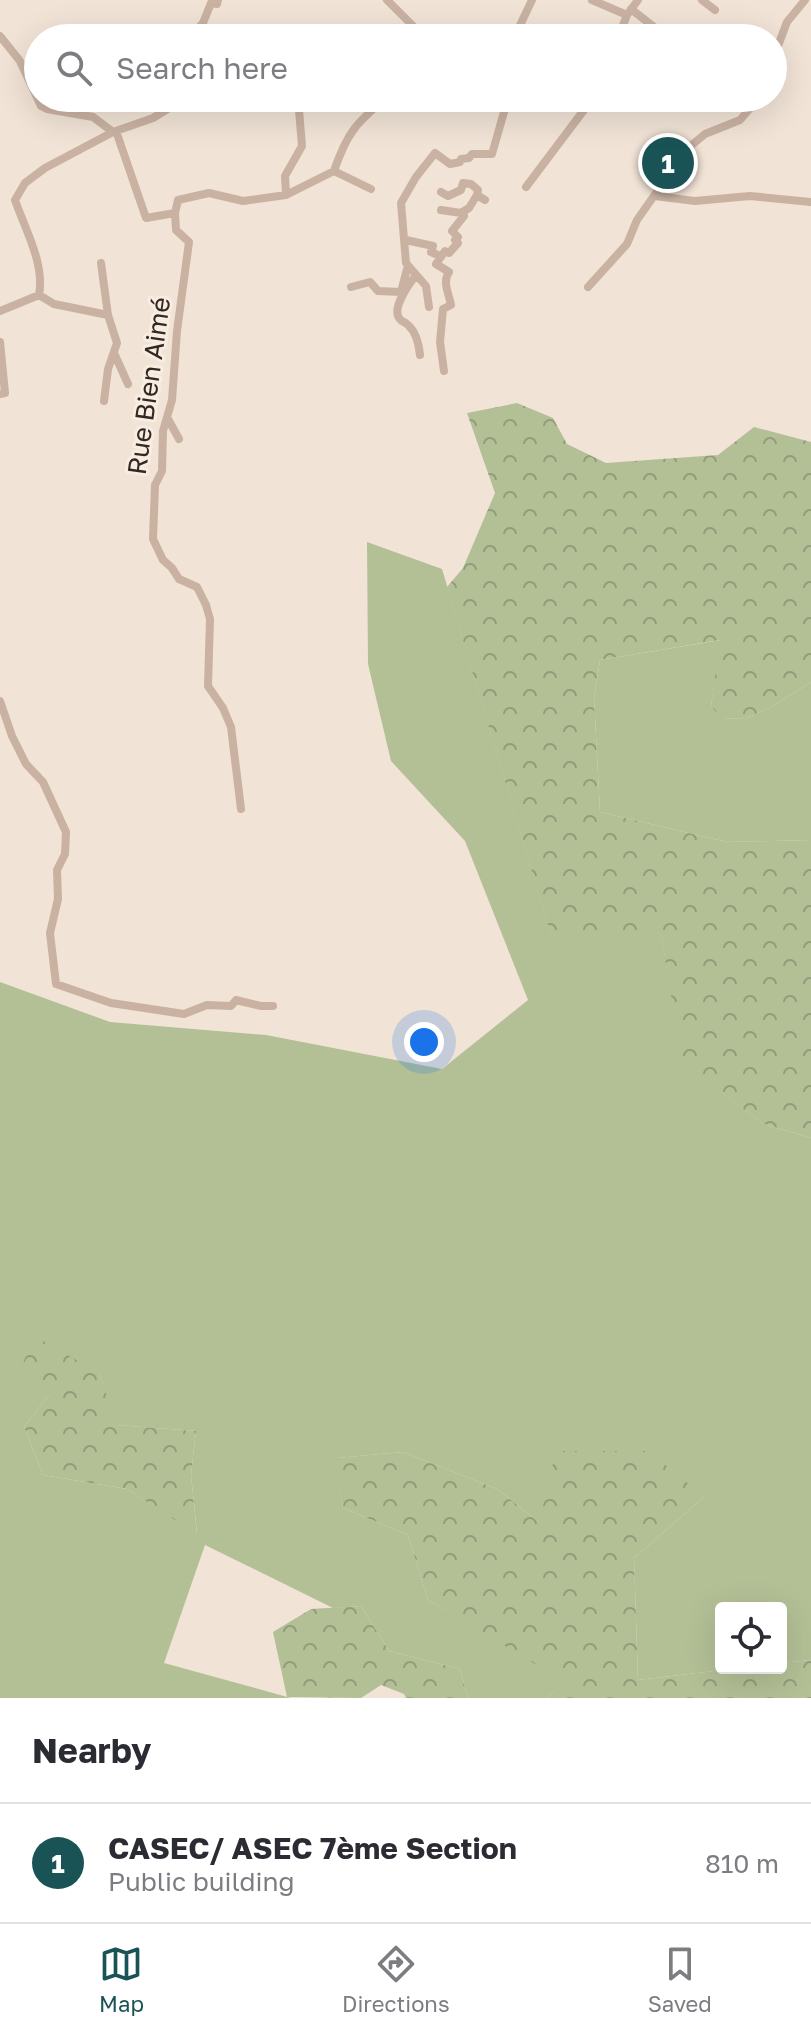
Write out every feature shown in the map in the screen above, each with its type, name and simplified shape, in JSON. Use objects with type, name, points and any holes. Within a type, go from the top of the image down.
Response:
[{"type":"street","points":[[202,24],[211,3],[217,4],[218,0]]},
{"type":"street","points":[[387,0],[406,24]]},
{"type":"street","points":[[521,24],[532,0]]},
{"type":"street","points":[[592,0],[629,12],[647,24]]},
{"type":"street","points":[[624,24],[638,0]]},
{"type":"street","points":[[702,0],[715,10]]},
{"type":"street","points":[[786,24],[805,0]]},
{"type":"street","points":[[0,36],[24,70]]},
{"type":"street","points":[[64,112],[93,117],[114,131],[146,218],[175,213],[178,200],[209,193],[243,201],[286,195],[334,171],[346,137],[370,112]]},
{"type":"street","points":[[39,295],[40,275],[15,200],[25,183],[45,168],[114,131],[162,112]]},
{"type":"street","points":[[286,195],[285,176],[302,146],[299,112]]},
{"type":"street","points":[[429,307],[426,286],[406,263],[401,203],[435,153],[450,164],[469,158],[472,154],[492,154],[504,112]]},
{"type":"street","points":[[526,187],[582,112]]},
{"type":"street","points":[[588,287],[619,255],[637,220],[687,149],[705,134],[740,120],[747,112]]},
{"type":"street","points":[[334,171],[371,189]]},
{"type":"street","points":[[441,192],[448,196],[461,190],[463,183],[471,184],[481,197],[461,213],[441,210]]},
{"type":"street","points":[[655,196],[695,201],[750,196],[811,202]]},
{"type":"street","name":"Rue Bien Aimé","points":[[175,213],[176,230],[189,242],[168,419],[163,431],[162,471],[155,485],[153,539],[163,560],[179,579],[197,587],[206,605],[210,619],[208,686],[231,727],[241,809]]},
{"type":"street","points":[[444,371],[440,324],[443,309],[451,305],[446,286],[449,272],[436,264],[445,251],[449,253],[458,243],[455,240],[458,237],[452,231],[464,216],[461,213]]},
{"type":"street","points":[[406,240],[433,246],[431,252],[440,256]]},
{"type":"street","points":[[101,263],[108,315],[117,343],[108,369],[104,401]]},
{"type":"street","points":[[351,287],[370,282],[378,291],[401,292],[407,269],[413,272]]},
{"type":"street","points":[[413,272],[397,312],[418,341],[420,355]]},
{"type":"street","points":[[0,311],[39,295]]},
{"type":"street","points":[[39,295],[54,304],[108,315]]},
{"type":"street","points":[[0,342],[5,393],[0,394]]},
{"type":"street","points":[[114,353],[128,384]]},
{"type":"street","points":[[168,419],[179,439]]},
{"type":"street","points":[[0,701],[26,764],[43,782],[66,832],[67,844],[57,870],[58,899],[50,933],[56,984],[111,1003],[184,1014],[207,1005],[231,1006],[236,1000],[273,1006]]},
{"type":"green space","points":[[517,403],[553,418],[567,444],[606,463],[718,455],[754,427],[811,442],[811,682],[747,718],[722,719],[711,706],[720,640],[600,660],[594,698],[600,812],[727,842],[811,840],[811,1138],[764,1124],[682,1064],[661,934],[551,935],[447,587],[463,568],[495,493],[467,413]]},
{"type":"green space","points":[[367,542],[442,569],[551,934],[661,933],[683,1064],[764,1124],[811,1138],[811,1660],[787,1662],[787,1602],[715,1602],[715,1671],[638,1680],[634,1558],[704,1497],[539,1522],[497,1489],[403,1452],[337,1458],[343,1508],[408,1535],[428,1600],[567,1681],[546,1698],[468,1698],[460,1669],[389,1651],[361,1606],[333,1608],[205,1545],[164,1663],[291,1698],[0,1698],[0,982],[110,1022],[266,1035],[442,1069],[528,1000],[465,841],[391,761],[368,664]],"holes":[[[100,1374],[115,1425],[196,1431],[191,1475],[197,1533],[127,1489],[43,1475],[24,1427],[49,1395]]]},
{"type":"green space","points":[[721,640],[711,706],[723,719],[747,718],[811,682],[811,840],[727,842],[600,812],[594,698],[600,660]]},
{"type":"green space","points":[[35,1336],[100,1374],[116,1425],[196,1431],[191,1475],[197,1534],[127,1489],[43,1475],[24,1427],[49,1395],[22,1365]]},
{"type":"green space","points":[[556,1451],[649,1451],[704,1497],[634,1558],[638,1680],[715,1671],[715,1674],[787,1674],[787,1662],[811,1660],[811,1698],[546,1698],[566,1681],[428,1600],[408,1535],[343,1508],[336,1458],[403,1452],[497,1489],[539,1522]]},
{"type":"green space","points":[[361,1606],[389,1651],[460,1669],[468,1698],[406,1698],[404,1694],[381,1685],[361,1698],[287,1697],[273,1632],[311,1609]]},
{"type":"place","name":"CASEC/ ASEC 7ème Section","points":[[668,163]]}]
